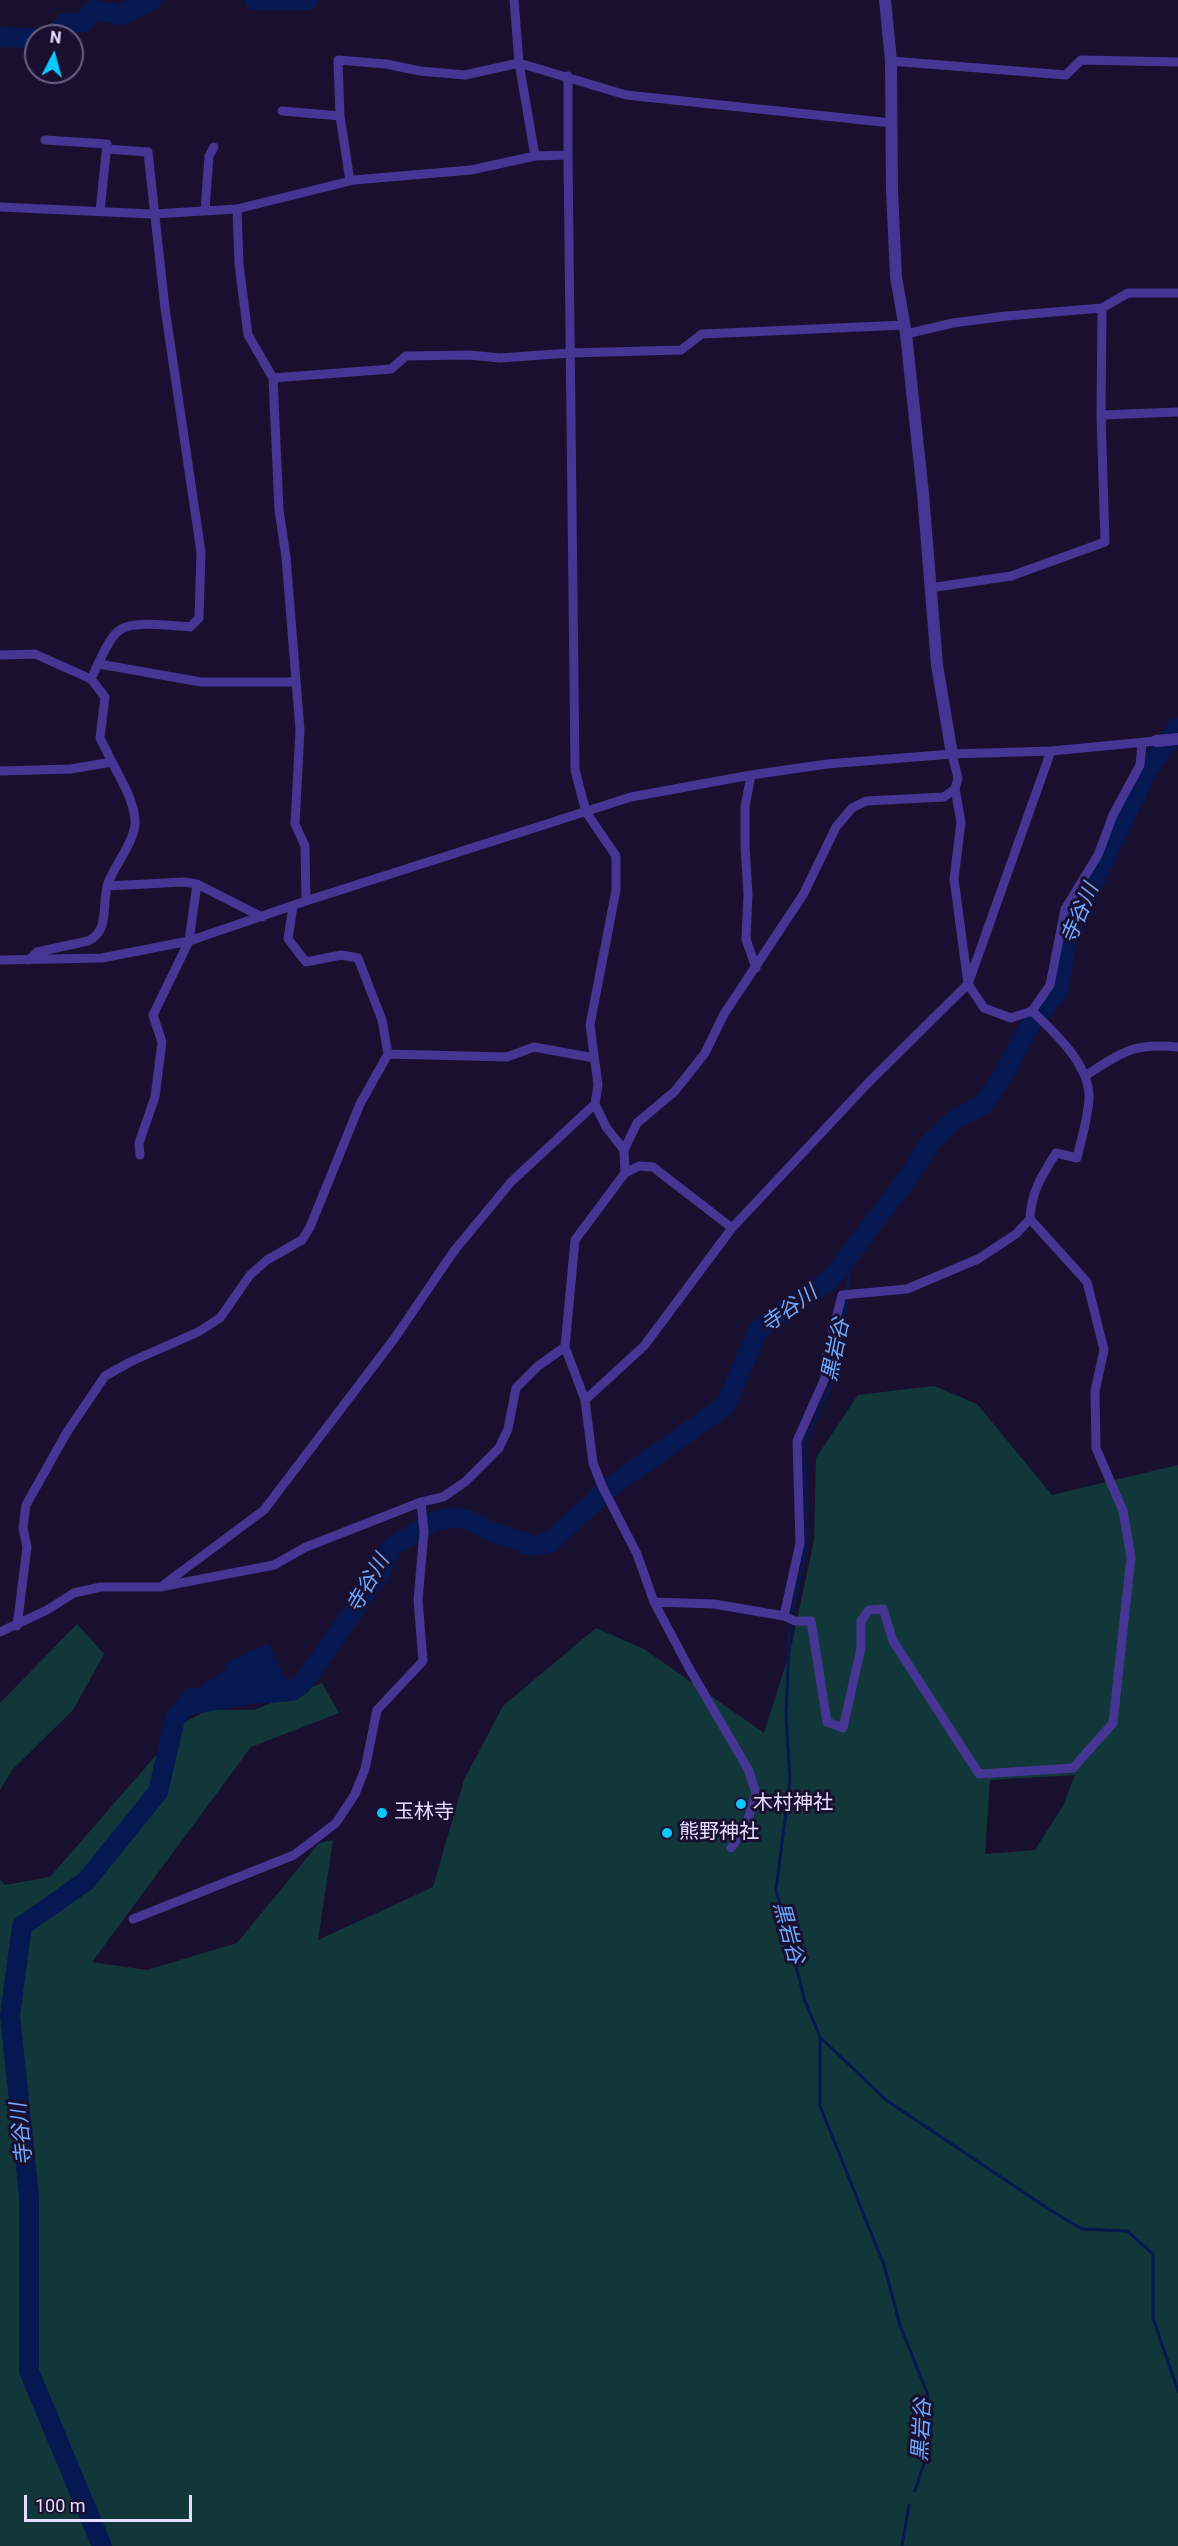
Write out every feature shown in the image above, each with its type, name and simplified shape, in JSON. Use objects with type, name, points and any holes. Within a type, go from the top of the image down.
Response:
[{"type":"street","points":[[885,0],[891,61],[896,277],[906,329],[937,665],[958,778],[955,789],[961,822],[954,879],[968,984],[984,1008],[1011,1018],[1032,1011],[1050,984],[1065,909],[1098,855],[1113,815],[1140,765],[1142,743]]},
{"type":"street","points":[[514,2],[519,63],[535,156]]},
{"type":"street","points":[[350,181],[340,116],[338,60],[386,63],[420,71],[465,75],[519,63],[626,95],[892,123]]},
{"type":"street","points":[[891,61],[1066,75],[1081,60],[1178,62]]},
{"type":"street","points":[[568,76],[575,770],[586,812],[616,856],[616,890],[590,1025],[598,1085],[595,1104],[606,1127],[624,1150]]},
{"type":"street","points":[[282,111],[340,116]]},
{"type":"street","points":[[45,140],[107,144],[100,212]]},
{"type":"street","points":[[205,210],[209,156],[214,147]]},
{"type":"street","points":[[92,679],[119,630],[135,625],[190,627],[199,618],[201,552],[153,214],[148,152],[107,149]]},
{"type":"street","points":[[0,207],[153,214],[237,208],[350,181],[471,170],[535,156],[568,155]]},
{"type":"street","points":[[237,208],[239,264],[248,335],[273,378],[279,510],[286,557],[300,730],[295,824],[304,846],[306,901]]},
{"type":"street","points":[[273,378],[391,369],[406,356],[469,355],[500,358],[570,353],[681,350],[702,334],[906,329],[1006,316],[1102,308],[1128,293],[1178,293]]},
{"type":"street","points":[[930,588],[1011,576],[1105,542],[1101,415],[1102,308]]},
{"type":"street","points":[[1101,415],[1178,412]]},
{"type":"street","points":[[0,655],[35,654],[92,679],[105,697],[100,738],[128,793],[136,820],[127,847],[107,886],[104,896],[106,915],[95,938],[37,952],[29,960]]},
{"type":"street","points":[[99,664],[201,682],[296,682]]},
{"type":"street","points":[[0,960],[102,958],[189,941],[631,797],[827,764],[952,754],[1051,751],[1178,739]]},
{"type":"street","points":[[585,1400],[644,1346],[732,1228],[870,1081],[968,984],[1051,751]]},
{"type":"street","points":[[0,771],[71,769],[112,762]]},
{"type":"street","points":[[751,775],[745,816],[748,894],[746,939],[756,968]]},
{"type":"street","points":[[625,1173],[624,1150],[637,1123],[675,1091],[705,1053],[724,1014],[803,895],[836,827],[852,808],[866,801],[944,797],[955,789]]},
{"type":"street","points":[[107,886],[184,882],[197,884],[262,917]]},
{"type":"street","points":[[140,1155],[139,1143],[155,1097],[162,1042],[153,1016],[189,941],[197,884]]},
{"type":"street","points":[[17,1626],[27,1547],[23,1528],[26,1505],[67,1432],[105,1376],[132,1361],[198,1332],[220,1318],[250,1275],[267,1260],[302,1240],[310,1227],[360,1104],[388,1054],[382,1020],[358,958],[341,955],[306,962],[288,939],[293,906]]},
{"type":"street","points":[[784,1616],[800,1543],[797,1441],[825,1378],[825,1361],[842,1295],[907,1289],[978,1259],[1017,1234],[1030,1219],[1030,1201],[1038,1181],[1056,1153],[1077,1158],[1089,1095],[1085,1076],[1061,1039],[1032,1011]]},
{"type":"street","points":[[1085,1076],[1124,1052],[1154,1044],[1178,1047]]},
{"type":"street","points":[[388,1054],[507,1057],[534,1047],[594,1058]]},
{"type":"street","points":[[160,1587],[264,1510],[394,1339],[454,1251],[511,1182],[595,1104]]},
{"type":"street","points":[[731,1848],[746,1826],[756,1793],[748,1769],[689,1668],[654,1602],[637,1554],[604,1491],[593,1462],[585,1400],[565,1347],[575,1240],[625,1173],[639,1166],[653,1167],[732,1228]]},
{"type":"street","points":[[654,1602],[714,1604],[784,1616],[795,1621],[811,1621],[827,1722],[843,1728],[861,1648],[861,1621],[870,1610],[883,1609],[893,1641],[980,1774],[1073,1768],[1113,1723],[1131,1557],[1123,1511],[1096,1448],[1095,1391],[1104,1350],[1087,1282],[1030,1219]]},
{"type":"street","points":[[0,1632],[17,1626],[74,1593],[101,1587],[160,1587],[274,1565],[306,1547],[421,1502],[443,1497],[465,1482],[499,1448],[508,1429],[516,1388],[538,1366],[565,1347]]},
{"type":"street","points":[[133,1919],[294,1855],[336,1823],[355,1794],[365,1769],[377,1710],[423,1661],[418,1600],[423,1527],[421,1502]]},
{"type":"green space","points":[[934,1386],[977,1404],[1052,1495],[1178,1465],[1178,2546],[0,2546],[0,1880],[5,1885],[50,1877],[185,1722],[208,1710],[254,1710],[322,1683],[339,1713],[251,1747],[92,1962],[147,1970],[237,1943],[319,1843],[333,1840],[318,1940],[433,1887],[464,1780],[503,1706],[596,1628],[644,1649],[764,1733],[791,1648],[814,1540],[816,1458],[858,1395]],"holes":[[[1075,1775],[1063,1806],[1035,1850],[985,1854],[990,1780]]]},
{"type":"green space","points":[[77,1624],[104,1654],[73,1710],[12,1770],[0,1790],[0,1703]]},
{"type":"shaded area","points":[[268,1643],[294,1696],[175,1719],[180,1700],[227,1669],[226,1664]]},
{"type":"waterway","points":[[65,24],[83,22],[94,10],[121,15],[151,0]]},
{"type":"waterway","points":[[255,0],[308,0]]},
{"type":"waterway","points":[[0,37],[24,38]]},
{"type":"waterway","name":"寺谷川","points":[[265,1693],[292,1691],[302,1684],[380,1572],[391,1547],[435,1521],[454,1517],[469,1520],[490,1531],[533,1546],[550,1542],[609,1488],[726,1405],[758,1330],[796,1301],[829,1281],[907,1179],[929,1144],[954,1120],[983,1105],[1003,1076],[1028,1028],[1058,991],[1067,938],[1148,769],[1178,727]]},
{"type":"waterway","name":"黒岩谷","points":[[851,1253],[845,1316],[833,1360],[834,1379],[805,1443],[807,1544],[790,1623],[786,1715],[790,1780],[776,1890],[805,2001],[820,2037],[820,2106],[884,2265],[900,2325],[928,2395],[925,2460],[915,2491]]},
{"type":"waterway","name":"寺谷川","points":[[102,2546],[29,2371],[29,2196],[10,2015],[22,1926],[86,1881],[158,1792],[175,1719],[191,1698]]},
{"type":"waterway","points":[[820,2037],[886,2100],[1050,2210],[1082,2229],[1127,2231],[1153,2254],[1153,2318],[1178,2391]]},
{"type":"waterway","name":"黒岩谷","points":[[902,2546],[909,2505]]},
{"type":"place","name":"木村神社","points":[[741,1804]]},
{"type":"place","name":"玉林寺","points":[[382,1813]]},
{"type":"place","name":"熊野神社","points":[[667,1833]]}]
